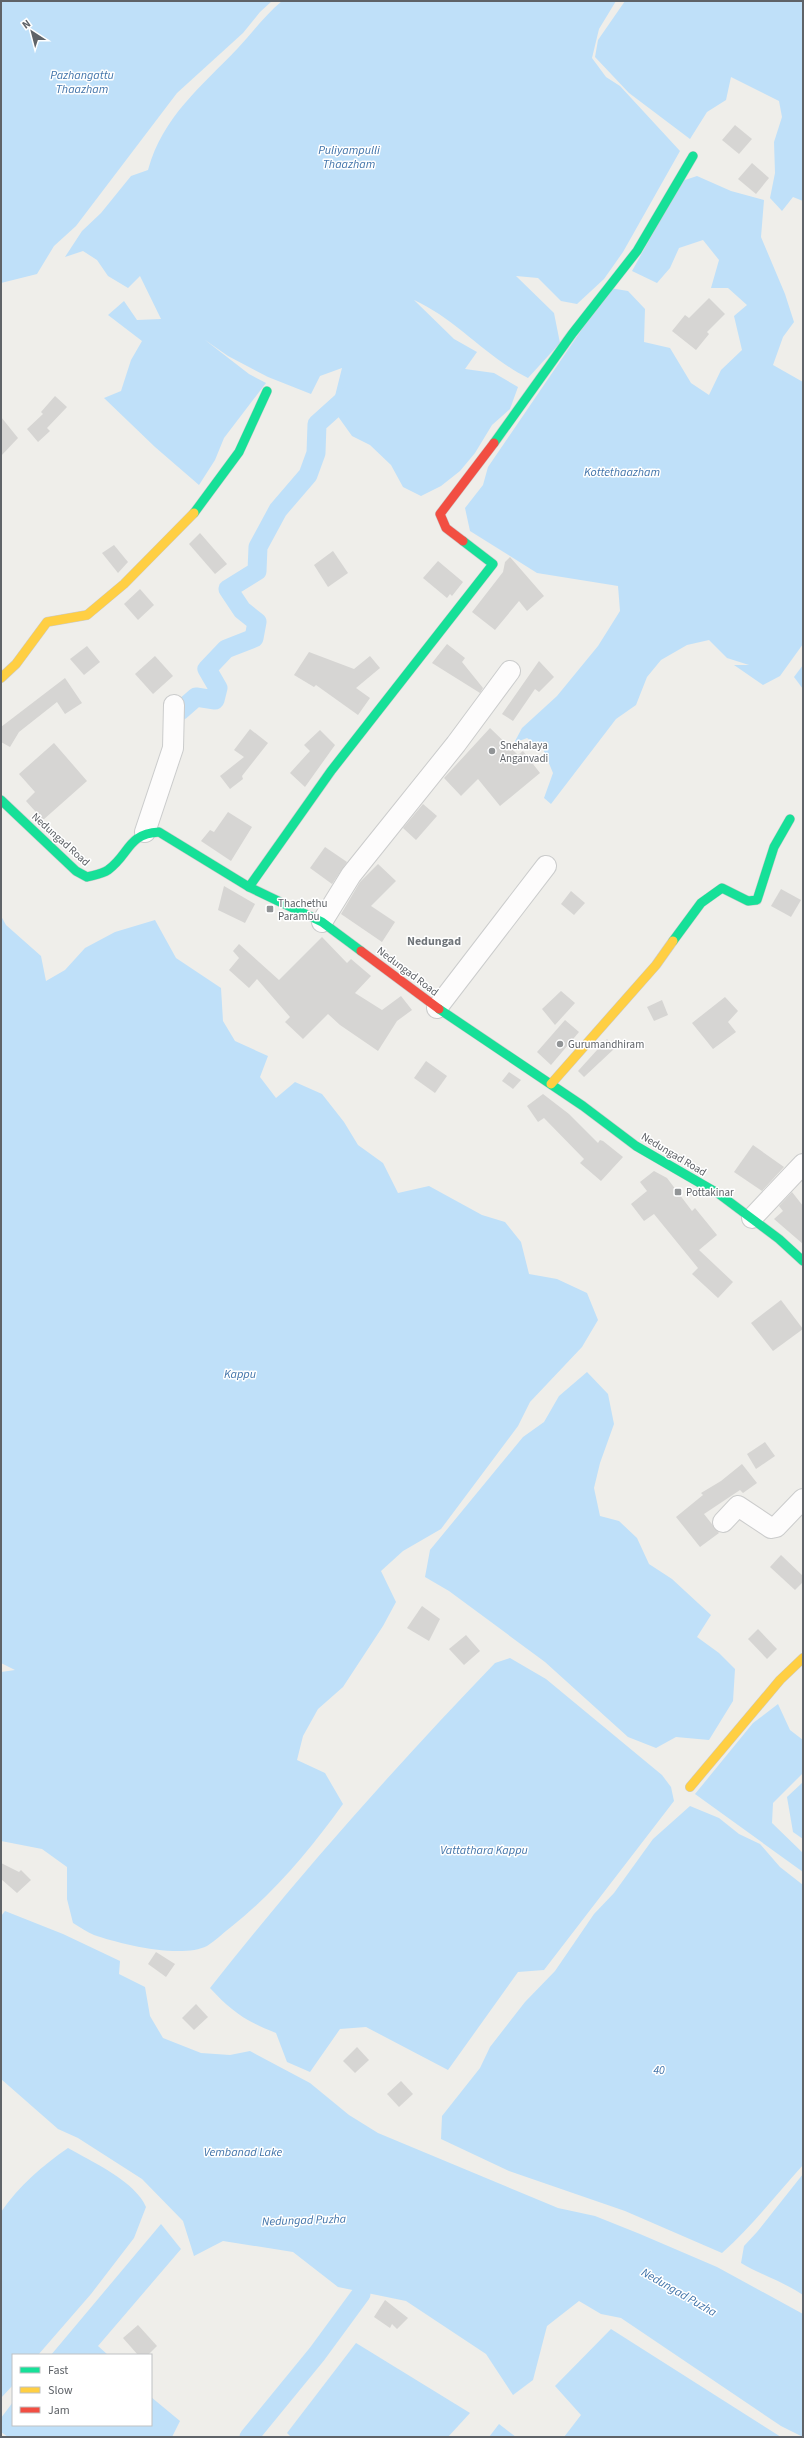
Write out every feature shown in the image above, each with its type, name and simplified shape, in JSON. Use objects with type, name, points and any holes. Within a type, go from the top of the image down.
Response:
[{"type":"street","points":[[248,887],[331,771],[493,564],[446,528],[440,514],[487,454],[572,334],[637,251],[693,156]]},
{"type":"street","points":[[1,678],[16,664],[47,622],[87,615],[124,584],[194,513],[239,452],[267,391]]},
{"type":"street","points":[[322,922],[351,875],[456,744],[510,671]]},
{"type":"street","points":[[145,832],[173,748],[174,705]]},
{"type":"street","name":"Nedungad Road","points":[[1,800],[76,872],[87,877],[109,869],[134,838],[145,832],[159,832],[248,887],[322,922],[462,1027],[551,1084],[636,1146],[719,1194],[779,1239],[803,1261]]},
{"type":"street","points":[[551,1084],[587,1040],[612,1016],[657,963],[693,910],[710,894],[722,888],[748,901],[757,900],[774,847],[790,819]]},
{"type":"street","points":[[437,1008],[546,866]]},
{"type":"street","points":[[752,1218],[803,1164]]},
{"type":"street","points":[[723,1522],[738,1506],[771,1528],[776,1526],[803,1499]]},
{"type":"street","points":[[690,1787],[780,1680],[803,1658]]},
{"type":"water","name":"Pazhangattu Thaazham","points":[[1,1],[272,1],[260,12],[243,33],[177,93],[76,226],[54,246],[37,274],[1,283]]},
{"type":"water","name":"Puliyampulli Thaazham","points":[[282,1],[616,1],[599,29],[592,58],[606,77],[620,86],[680,151],[623,252],[604,279],[577,304],[561,301],[538,278],[516,276],[554,313],[560,343],[528,378],[498,360],[444,317],[414,300],[454,339],[477,352],[465,369],[494,373],[518,387],[510,409],[492,425],[475,453],[460,471],[441,486],[421,496],[403,487],[391,465],[370,445],[352,436],[332,408],[342,368],[320,376],[311,394],[268,377],[228,356],[205,340],[249,374],[266,383],[224,438],[215,460],[199,485],[155,447],[104,398],[121,391],[131,360],[142,341],[108,315],[124,301],[137,320],[161,319],[140,276],[128,288],[108,276],[97,260],[83,251],[65,257],[82,231],[101,213],[131,176],[148,170],[163,134],[185,103]]},
{"type":"water","points":[[625,1],[803,1],[803,201],[793,197],[782,211],[770,198],[775,173],[774,142],[782,117],[779,101],[731,77],[726,100],[707,112],[690,139],[629,93],[595,57],[598,40]]},
{"type":"water","name":"Kottethaazham","points":[[697,176],[731,191],[764,200],[761,237],[785,294],[794,322],[783,337],[773,365],[803,382],[803,644],[780,676],[763,685],[734,665],[749,665],[727,658],[709,640],[687,645],[661,660],[647,677],[636,705],[616,719],[551,804],[544,798],[553,773],[543,749],[527,738],[514,743],[522,728],[557,696],[598,646],[620,611],[618,586],[537,573],[470,531],[465,508],[483,485],[488,467],[610,288],[628,291],[645,309],[644,342],[670,348],[691,383],[709,395],[721,370],[742,350],[734,316],[747,305],[728,288],[711,288],[719,260],[703,240],[679,248],[670,268],[657,283],[632,271],[682,181]]},
{"type":"water","points":[[803,665],[803,689],[794,677]]},
{"type":"water","name":"Kappu","points":[[1,916],[6,925],[41,956],[46,981],[65,970],[85,948],[115,932],[155,920],[176,958],[221,988],[223,1021],[235,1041],[268,1056],[260,1077],[276,1098],[295,1082],[322,1094],[344,1122],[358,1145],[383,1163],[398,1193],[429,1186],[482,1215],[505,1222],[521,1242],[529,1274],[557,1279],[587,1293],[598,1320],[582,1347],[530,1402],[518,1426],[441,1529],[403,1551],[381,1571],[396,1602],[383,1626],[343,1687],[318,1709],[303,1736],[297,1760],[325,1773],[343,1804],[305,1854],[262,1900],[213,1942],[196,1950],[167,1951],[150,1949],[94,1935],[73,1923],[67,1899],[67,1867],[42,1849],[1,1841],[1,1672],[15,1670],[1,1663]]},
{"type":"water","points":[[587,1372],[608,1394],[614,1424],[600,1463],[594,1488],[600,1516],[619,1521],[637,1538],[649,1564],[672,1579],[711,1615],[697,1637],[719,1653],[735,1669],[733,1701],[709,1740],[676,1737],[656,1748],[628,1737],[545,1662],[449,1591],[425,1577],[430,1550],[523,1437],[544,1422],[559,1396]]},
{"type":"water","name":"Vattathara Kappu","points":[[510,1658],[546,1679],[662,1775],[671,1787],[674,1801],[544,1970],[518,1972],[448,2070],[366,2027],[340,2029],[310,2072],[287,2062],[276,2033],[256,2025],[240,2015],[210,1988],[278,1904],[384,1782],[495,1663]]},
{"type":"water","points":[[778,1704],[790,1730],[803,1740],[803,1773],[773,1803],[772,1823],[803,1853],[803,1872],[695,1794],[753,1723]]},
{"type":"water","points":[[803,1782],[803,1839],[793,1832],[787,1797]]},
{"type":"water","name":"40","points":[[690,1806],[719,1818],[739,1834],[760,1844],[780,1867],[803,1885],[803,2165],[754,2221],[722,2253],[625,2211],[509,2171],[441,2139],[442,2116],[480,2068],[490,2047],[525,2002],[555,1971],[594,1914],[614,1893],[653,1839]]},
{"type":"water","name":"Vembanad Lake","points":[[5,1911],[63,1934],[120,1961],[119,1974],[145,1987],[150,2016],[163,2038],[201,2053],[230,2055],[250,2051],[310,2083],[349,2115],[378,2133],[558,2208],[595,2216],[640,2234],[717,2267],[803,2314],[803,2437],[781,2426],[621,2318],[601,2314],[579,2301],[547,2326],[533,2380],[513,2395],[486,2354],[406,2301],[338,2287],[293,2252],[223,2241],[194,2256],[183,2221],[142,2179],[78,2138],[58,2129],[1,2079],[1,1916]]},
{"type":"water","points":[[68,2148],[112,2173],[123,2181],[141,2198],[146,2207],[134,2238],[91,2294],[39,2354],[12,2354],[12,2386],[1,2398],[1,2212],[15,2194],[49,2162]]},
{"type":"water","points":[[803,2174],[803,2295],[741,2263],[744,2246]]},
{"type":"water","points":[[161,2224],[181,2249],[98,2346],[107,2354],[52,2354]]},
{"type":"water","points":[[611,2329],[781,2437],[564,2437],[581,2415],[555,2386]]},
{"type":"water","points":[[356,2343],[470,2413],[448,2437],[291,2437],[287,2433]]},
{"type":"water","points":[[152,2398],[180,2421],[172,2437],[8,2437],[1,2432],[1,2418],[12,2403],[12,2426],[152,2426]]},
{"type":"water","points":[[499,2424],[516,2437],[489,2437]]},
{"type":"building","points":[[735,125],[752,139],[739,154],[722,140]]},
{"type":"building","points":[[752,163],[769,178],[756,194],[738,179]]},
{"type":"building","points":[[709,298],[725,314],[707,332],[709,334],[696,350],[672,331],[685,315],[689,318]]},
{"type":"building","points":[[55,396],[67,407],[47,428],[50,431],[38,442],[27,429],[43,414],[41,412]]},
{"type":"building","points":[[1,417],[18,438],[1,456]]},
{"type":"building","points":[[200,533],[227,564],[215,574],[189,544]]},
{"type":"building","points":[[114,545],[128,562],[118,573],[102,553]]},
{"type":"building","points":[[333,551],[348,573],[328,587],[314,565]]},
{"type":"building","points":[[510,557],[544,596],[527,611],[519,601],[495,630],[472,612],[503,572],[505,562]]},
{"type":"building","points":[[438,561],[463,582],[452,596],[450,594],[447,598],[423,578]]},
{"type":"building","points":[[140,589],[154,605],[138,620],[124,604]]},
{"type":"building","points":[[447,644],[465,658],[462,662],[483,688],[480,693],[432,663]]},
{"type":"building","points":[[87,646],[100,662],[84,675],[70,659]]},
{"type":"building","points":[[309,652],[354,669],[370,656],[380,668],[356,688],[370,698],[358,715],[316,685],[314,687],[294,675]]},
{"type":"building","points":[[155,656],[173,676],[153,694],[135,674]]},
{"type":"building","points":[[539,661],[554,677],[539,692],[535,689],[513,721],[502,714]]},
{"type":"building","points":[[65,678],[82,703],[65,714],[57,702],[19,732],[10,747],[1,742],[1,727]]},
{"type":"building","points":[[490,728],[518,755],[523,751],[540,773],[500,806],[478,779],[461,796],[444,778]]},
{"type":"building","points":[[250,729],[268,743],[242,776],[243,779],[230,789],[220,776],[244,757],[234,750]]},
{"type":"building","points":[[320,730],[335,745],[305,787],[290,773],[310,751],[304,745]]},
{"type":"building","points":[[54,743],[87,781],[43,820],[26,801],[35,792],[19,774]]},
{"type":"building","points":[[423,804],[437,816],[416,840],[403,828]]},
{"type":"building","points":[[228,812],[252,827],[231,861],[201,841],[210,830],[214,832]]},
{"type":"building","points":[[325,847],[347,862],[332,884],[310,868]]},
{"type":"building","points":[[378,864],[396,881],[371,906],[395,922],[382,942],[341,914],[360,882]]},
{"type":"building","points":[[224,886],[255,904],[245,923],[218,910]]},
{"type":"building","points":[[781,889],[801,900],[791,917],[771,906]]},
{"type":"building","points":[[571,891],[585,903],[574,915],[561,904]]},
{"type":"building","points":[[322,937],[347,963],[351,959],[371,976],[355,993],[382,1010],[401,996],[412,1010],[397,1021],[378,1051],[340,1025],[328,1014],[303,1039],[285,1022],[290,1017],[257,979],[249,988],[229,970],[239,958],[233,951],[239,944],[279,980]]},
{"type":"building","points":[[561,991],[575,1003],[555,1025],[542,1009]]},
{"type":"building","points":[[725,997],[738,1011],[728,1022],[736,1032],[713,1049],[692,1023]]},
{"type":"building","points":[[662,1000],[668,1015],[654,1021],[647,1007]]},
{"type":"building","name":"Gurumandhiram","points":[[565,1020],[579,1032],[551,1065],[537,1052]]},
{"type":"building","points":[[607,1039],[615,1048],[584,1077],[578,1071]]},
{"type":"building","points":[[426,1061],[447,1076],[435,1093],[414,1078]]},
{"type":"building","points":[[509,1072],[521,1080],[513,1089],[502,1081]]},
{"type":"building","points":[[543,1094],[569,1114],[598,1143],[600,1140],[603,1141],[623,1157],[601,1181],[580,1163],[584,1159],[544,1118],[538,1122],[527,1106]]},
{"type":"building","points":[[753,1145],[784,1167],[762,1191],[734,1172]]},
{"type":"building","points":[[654,1171],[667,1178],[692,1211],[695,1208],[717,1235],[699,1250],[733,1282],[718,1298],[692,1274],[698,1268],[654,1214],[644,1221],[631,1204],[647,1191],[640,1182]]},
{"type":"building","points":[[792,1192],[803,1206],[803,1244],[774,1219],[783,1211],[779,1206]]},
{"type":"building","points":[[781,1300],[803,1329],[773,1351],[751,1323]]},
{"type":"building","points":[[765,1442],[775,1456],[756,1469],[747,1454]]},
{"type":"building","points":[[742,1464],[757,1483],[743,1493],[740,1490],[704,1514],[719,1533],[700,1547],[676,1517],[703,1495],[701,1493],[721,1481]]},
{"type":"building","points":[[781,1555],[803,1576],[803,1582],[795,1590],[770,1567]]},
{"type":"building","points":[[422,1606],[440,1619],[429,1641],[407,1628]]},
{"type":"building","points":[[758,1629],[777,1649],[767,1659],[748,1639]]},
{"type":"building","points":[[466,1635],[480,1651],[464,1665],[449,1649]]},
{"type":"building","points":[[1,1863],[19,1872],[21,1870],[31,1880],[17,1893],[1,1879]]},
{"type":"building","points":[[156,1952],[175,1964],[166,1977],[148,1964]]},
{"type":"building","points":[[196,2004],[208,2017],[194,2030],[182,2018]]},
{"type":"building","points":[[357,2047],[369,2060],[355,2073],[343,2061]]},
{"type":"building","points":[[401,2081],[413,2094],[399,2107],[387,2094]]},
{"type":"building","points":[[385,2300],[408,2318],[397,2329],[392,2324],[390,2328],[374,2317]]},
{"type":"building","points":[[138,2325],[157,2346],[149,2354],[137,2354],[123,2338]]},
{"type":"waterway","points":[[180,711],[196,697],[215,700],[218,688],[207,669],[226,649],[254,638],[257,622],[242,610],[228,589],[257,571],[258,547],[278,510],[308,475],[316,453],[317,424],[347,397]]},
{"type":"waterway","points":[[249,2437],[317,2354],[361,2294]]},
{"type":"traffic: fast","points":[[494,443],[572,334],[637,251],[693,156]]},
{"type":"traffic: fast","points":[[194,513],[239,452],[267,391]]},
{"type":"traffic: fast","points":[[249,887],[331,771],[493,564],[463,541]]},
{"type":"traffic: fast","points":[[1,800],[76,871],[87,877],[108,870],[121,858],[130,846],[141,837],[159,832],[249,887],[322,922],[361,951]]},
{"type":"traffic: fast","points":[[673,941],[701,903],[722,888],[748,901],[757,900],[774,847],[790,819]]},
{"type":"traffic: fast","points":[[439,1009],[583,1106],[636,1146],[719,1194],[779,1239],[803,1261]]},
{"type":"traffic: slow","points":[[1,678],[16,664],[47,622],[87,615],[124,584],[194,513]]},
{"type":"traffic: slow","points":[[551,1084],[656,965],[673,941]]},
{"type":"traffic: slow","points":[[690,1787],[780,1680],[803,1658]]},
{"type":"traffic: jam","points":[[463,541],[446,528],[440,514],[494,443]]},
{"type":"traffic: jam","points":[[361,951],[439,1009]]},
{"type":"place","name":"Snehalaya Anganvadi","points":[[492,751]]},
{"type":"place","name":"Thachethu Parambu","points":[[270,909]]},
{"type":"place","name":"Gurumandhiram","points":[[560,1044]]},
{"type":"place","name":"Pottakinar","points":[[678,1192]]},
{"type":"district","name":"Nedungad","points":[[434,941]]},
{"type":"water label","name":"Nedungad Puzha","points":[[304,2220]]},
{"type":"water label","name":"Nedungad Puzha","points":[[679,2292]]}]
